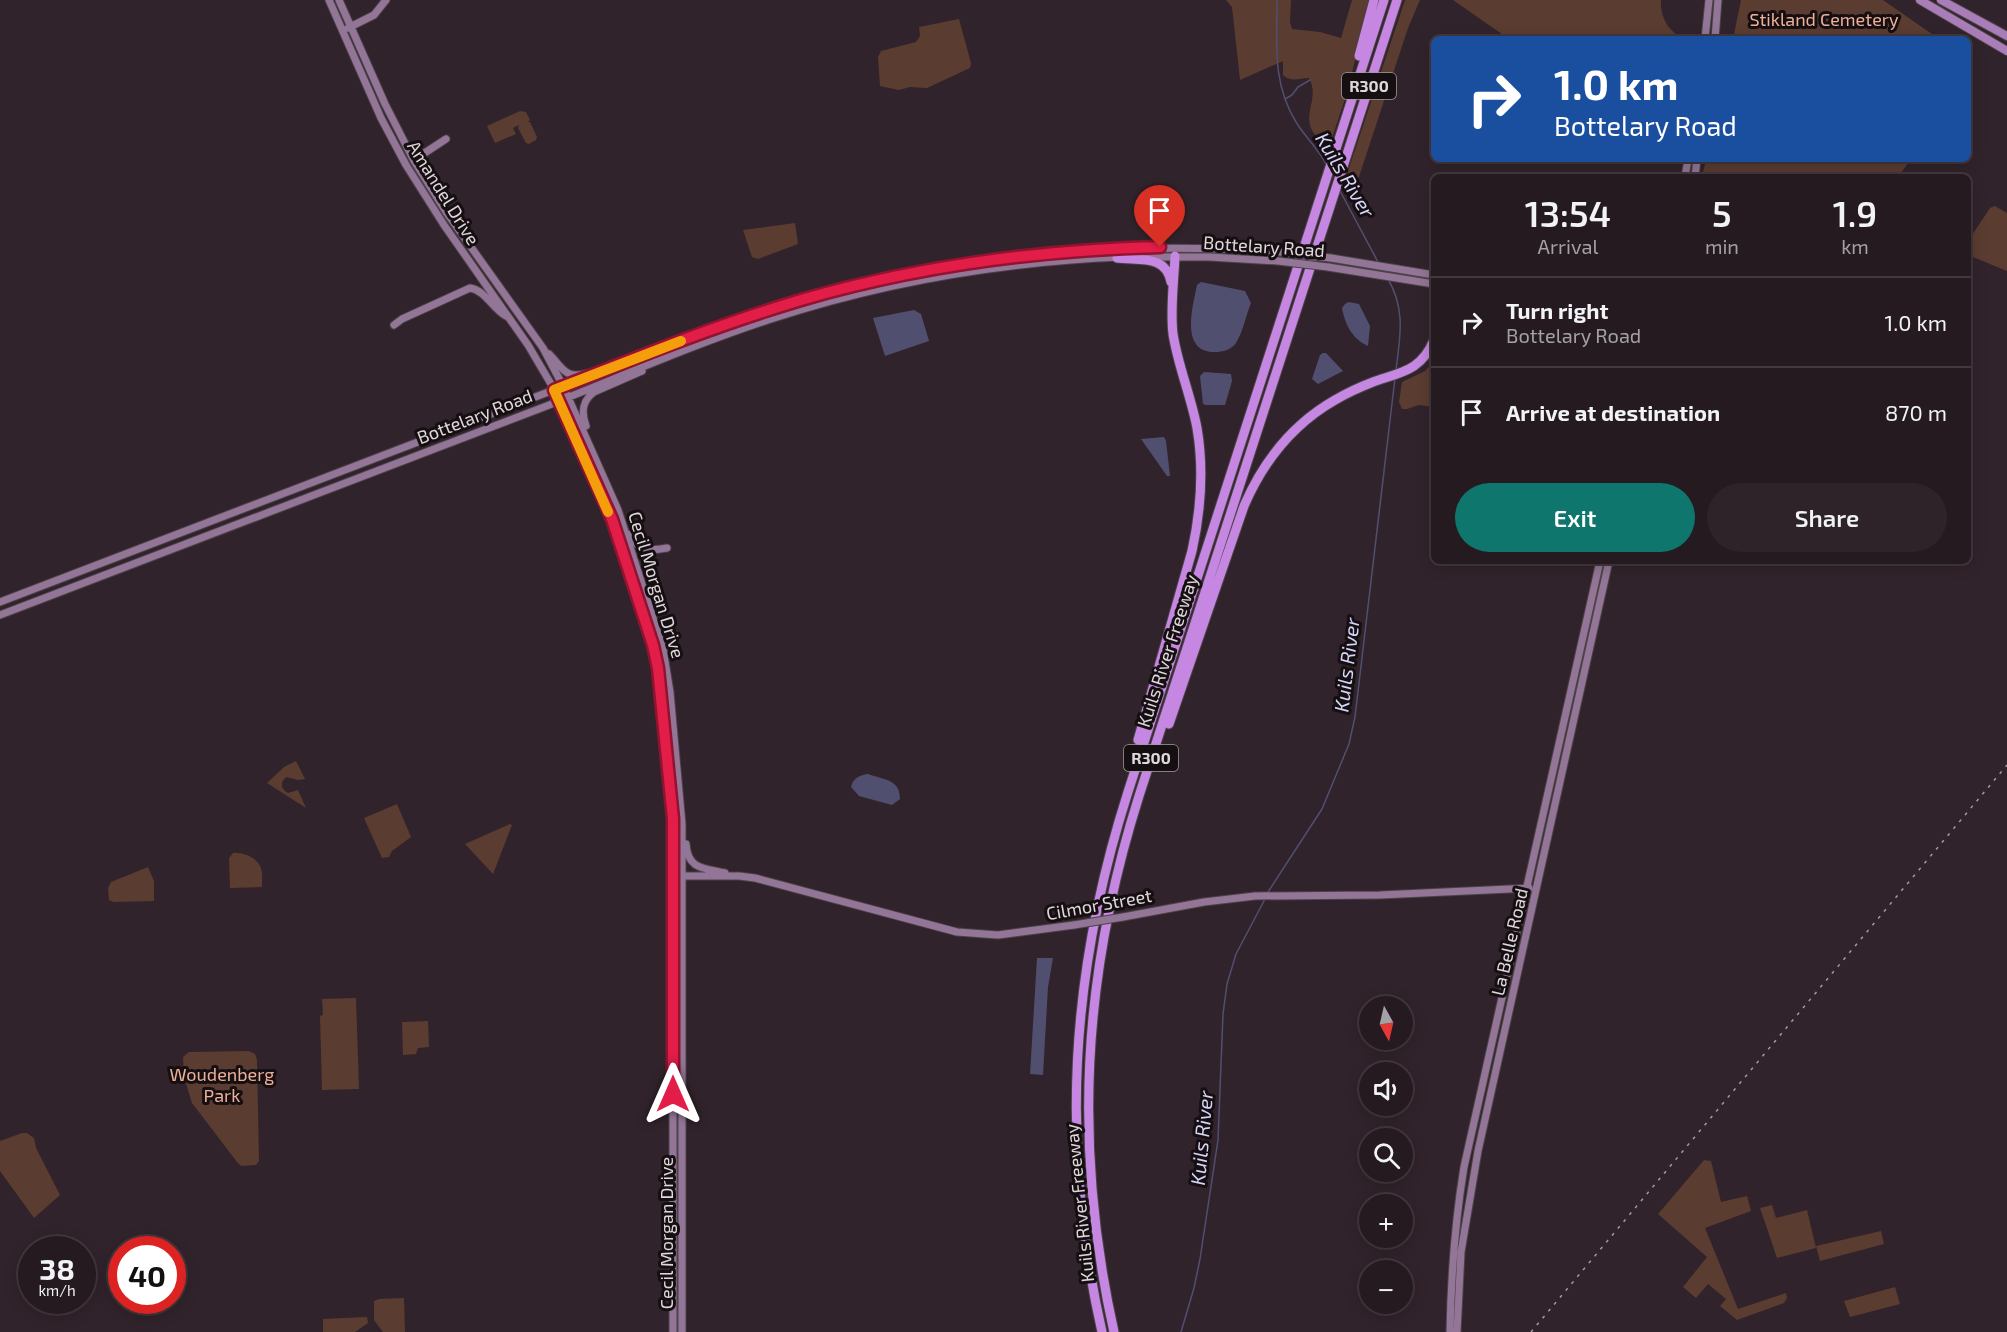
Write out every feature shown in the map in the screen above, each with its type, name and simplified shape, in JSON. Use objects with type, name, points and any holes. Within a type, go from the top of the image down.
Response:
[{"type":"highway","points":[[1352,93],[1374,0]]},
{"type":"highway","name":"Kuils River Freeway","points":[[1102,1332],[1088,1264],[1076,1139],[1077,1048],[1096,906],[1113,837],[1383,0]]},
{"type":"highway","name":"Kuils River Freeway","points":[[1114,1332],[1100,1258],[1090,1176],[1088,1128],[1089,1048],[1099,957],[1108,909],[1116,873],[1139,796],[1399,0]]},
{"type":"highway","points":[[1128,792],[1137,743],[1192,551],[1200,505],[1200,450],[1197,428],[1173,333],[1175,256]]},
{"type":"highway","points":[[1117,258],[1153,261],[1162,266],[1169,274],[1173,294]]},
{"type":"highway","points":[[1139,796],[1153,769],[1251,490],[1276,451],[1303,423],[1335,400],[1416,366],[1431,345]]},
{"type":"main road","name":"Amandel Drive","points":[[329,0],[381,118],[406,165],[444,225],[528,345],[554,390]]},
{"type":"main road","name":"Amandel Drive","points":[[339,0],[402,141],[418,169],[543,348],[568,396]]},
{"type":"main road","points":[[343,30],[374,15],[386,0]]},
{"type":"main road","points":[[1705,36],[1709,0]]},
{"type":"main road","points":[[1715,36],[1718,0]]},
{"type":"main road","points":[[1920,0],[2007,51]]},
{"type":"main road","points":[[1941,0],[2007,36]]},
{"type":"main road","points":[[418,169],[420,156],[446,139]]},
{"type":"main road","name":"Bottelary Road","points":[[0,602],[736,321],[804,299],[870,282],[952,266],[1023,256],[1108,249],[1195,248],[1281,252],[1354,261],[1431,274]]},
{"type":"main road","name":"Bottelary Road","points":[[0,615],[671,356],[783,315],[904,284],[1010,266],[1175,256],[1278,261],[1357,270],[1431,283]]},
{"type":"main road","points":[[394,325],[402,319],[470,288],[478,291],[508,318]]},
{"type":"main road","points":[[543,348],[567,374],[583,375],[626,363]]},
{"type":"main road","points":[[609,488],[584,419],[586,400],[594,392],[671,356]]},
{"type":"main road","name":"Cecil Morgan Drive","points":[[554,390],[612,519],[653,645],[659,679],[672,804],[673,1332]]},
{"type":"main road","name":"Cecil Morgan Drive","points":[[568,396],[618,510],[666,661],[682,837],[682,1332]]},
{"type":"main road","points":[[618,510],[637,546],[649,550],[667,548]]},
{"type":"main road","name":"La Belle Road","points":[[1450,1332],[1452,1262],[1459,1194],[1599,564]]},
{"type":"main road","name":"La Belle Road","points":[[1457,1332],[1461,1252],[1469,1196],[1608,564]]},
{"type":"main road","points":[[682,837],[686,844],[688,858],[694,865],[739,876]]},
{"type":"main road","name":"Cilmor Street","points":[[673,876],[739,876],[768,881],[957,932],[998,935],[1255,896],[1380,895],[1537,888]]},
{"type":"green space","points":[[1226,0],[1291,0],[1292,29],[1320,32],[1341,38],[1352,0],[1370,0],[1347,93],[1329,147],[1311,129],[1309,121],[1313,96],[1309,78],[1286,77],[1283,75],[1283,61],[1240,80],[1232,7]]},
{"type":"green space","points":[[1405,0],[1420,0],[1408,28],[1352,198],[1344,183]]},
{"type":"green space","points":[[1453,0],[1661,0],[1666,23],[1679,36],[1505,36]]},
{"type":"green space","name":"Stikland Cemetery","points":[[1741,0],[1883,0],[1935,36],[1734,36]]},
{"type":"green space","points":[[959,19],[971,63],[970,68],[927,88],[910,87],[899,90],[880,86],[878,57],[881,51],[916,42],[920,36],[919,27]]},
{"type":"green space","points":[[520,111],[526,112],[530,120],[528,122],[537,137],[536,140],[529,144],[526,143],[518,128],[519,125],[513,128],[516,134],[495,143],[487,126]]},
{"type":"green space","points":[[1705,162],[1909,162],[1900,174],[1703,174]]},
{"type":"green space","points":[[1995,206],[2007,213],[2007,271],[1971,256],[1971,236],[1990,208]]},
{"type":"green space","points":[[795,223],[798,244],[758,259],[752,257],[743,230]]},
{"type":"green space","points":[[1431,364],[1431,407],[1419,405],[1402,409],[1399,402],[1402,382],[1425,371]]},
{"type":"green space","points":[[296,761],[305,779],[287,777],[282,787],[288,793],[298,790],[306,808],[267,783],[284,767]]},
{"type":"green space","points":[[397,804],[411,837],[392,851],[389,857],[382,858],[364,818]]},
{"type":"green space","points":[[512,825],[493,874],[465,844]]},
{"type":"green space","points":[[233,853],[248,856],[258,863],[262,871],[262,887],[230,888],[229,858]]},
{"type":"green space","points":[[148,867],[154,881],[154,901],[114,902],[109,900],[108,888],[111,882]]},
{"type":"green space","points":[[356,998],[359,1089],[322,1090],[320,1016],[323,1015],[322,999]]},
{"type":"green space","points":[[428,1021],[429,1047],[418,1048],[416,1054],[403,1055],[402,1022]]},
{"type":"green space","name":"Woudenberg Park","points":[[249,1051],[255,1054],[257,1060],[259,1161],[256,1165],[241,1166],[192,1103],[184,1077],[183,1057],[189,1052]]},
{"type":"green space","points":[[27,1133],[34,1138],[36,1148],[60,1195],[34,1218],[0,1171],[0,1141]]},
{"type":"green space","points":[[1704,1160],[1711,1161],[1721,1202],[1747,1196],[1751,1211],[1705,1228],[1738,1309],[1786,1293],[1787,1298],[1784,1303],[1737,1320],[1720,1306],[1726,1299],[1708,1284],[1696,1298],[1683,1287],[1707,1257],[1658,1214]]},
{"type":"green space","points":[[1772,1205],[1776,1218],[1807,1210],[1816,1248],[1777,1258],[1760,1208]]},
{"type":"green space","points":[[1881,1231],[1884,1244],[1820,1261],[1816,1246]]},
{"type":"green space","points":[[1895,1287],[1900,1304],[1850,1317],[1844,1301]]},
{"type":"green space","points":[[404,1298],[405,1332],[383,1332],[374,1320],[374,1301]]},
{"type":"green space","points":[[367,1317],[368,1323],[355,1332],[323,1332],[323,1319]]},
{"type":"shaded area","points":[[1201,282],[1245,291],[1251,303],[1238,339],[1234,345],[1221,352],[1204,350],[1196,344],[1192,336],[1191,315],[1197,285]]},
{"type":"shaded area","points":[[1349,302],[1359,304],[1370,326],[1368,346],[1354,335],[1347,325],[1342,308]]},
{"type":"shaded area","points":[[914,310],[921,314],[929,341],[885,356],[873,318]]},
{"type":"shaded area","points":[[1326,353],[1343,371],[1318,384],[1312,379],[1320,355]]},
{"type":"shaded area","points":[[1204,372],[1231,374],[1232,381],[1225,405],[1203,404],[1200,376]]},
{"type":"shaded area","points":[[1164,437],[1170,476],[1167,476],[1141,439]]},
{"type":"shaded area","points":[[868,774],[894,784],[900,799],[892,805],[859,796],[851,787],[853,781],[857,777]]},
{"type":"shaded area","points":[[1037,958],[1053,958],[1048,987],[1043,1075],[1030,1074]]},
{"type":"waterway","name":"Kuils River","points":[[1277,0],[1277,48],[1279,78],[1283,93],[1296,122],[1326,164]]},
{"type":"waterway","points":[[1285,99],[1310,80]]},
{"type":"waterway","name":"Kuils River","points":[[1339,189],[1378,262]]},
{"type":"waterway","name":"Kuils River","points":[[1388,279],[1394,290],[1400,324],[1396,370]]},
{"type":"waterway","name":"Kuils River","points":[[1268,892],[1322,809],[1349,744],[1355,717],[1395,378]]},
{"type":"waterway","name":"Kuils River","points":[[1181,1332],[1200,1259],[1218,1140],[1223,1014],[1227,984],[1236,954],[1265,899]]},
{"type":"railway","points":[[1531,1332],[2007,765]]},
{"type":"slow traffic","points":[[608,512],[554,390],[681,341]]},
{"type":"route","points":[[673,1094],[673,819],[658,668],[653,645],[612,519],[554,390],[736,321],[860,284],[996,259],[1054,252],[1160,247]]}]
